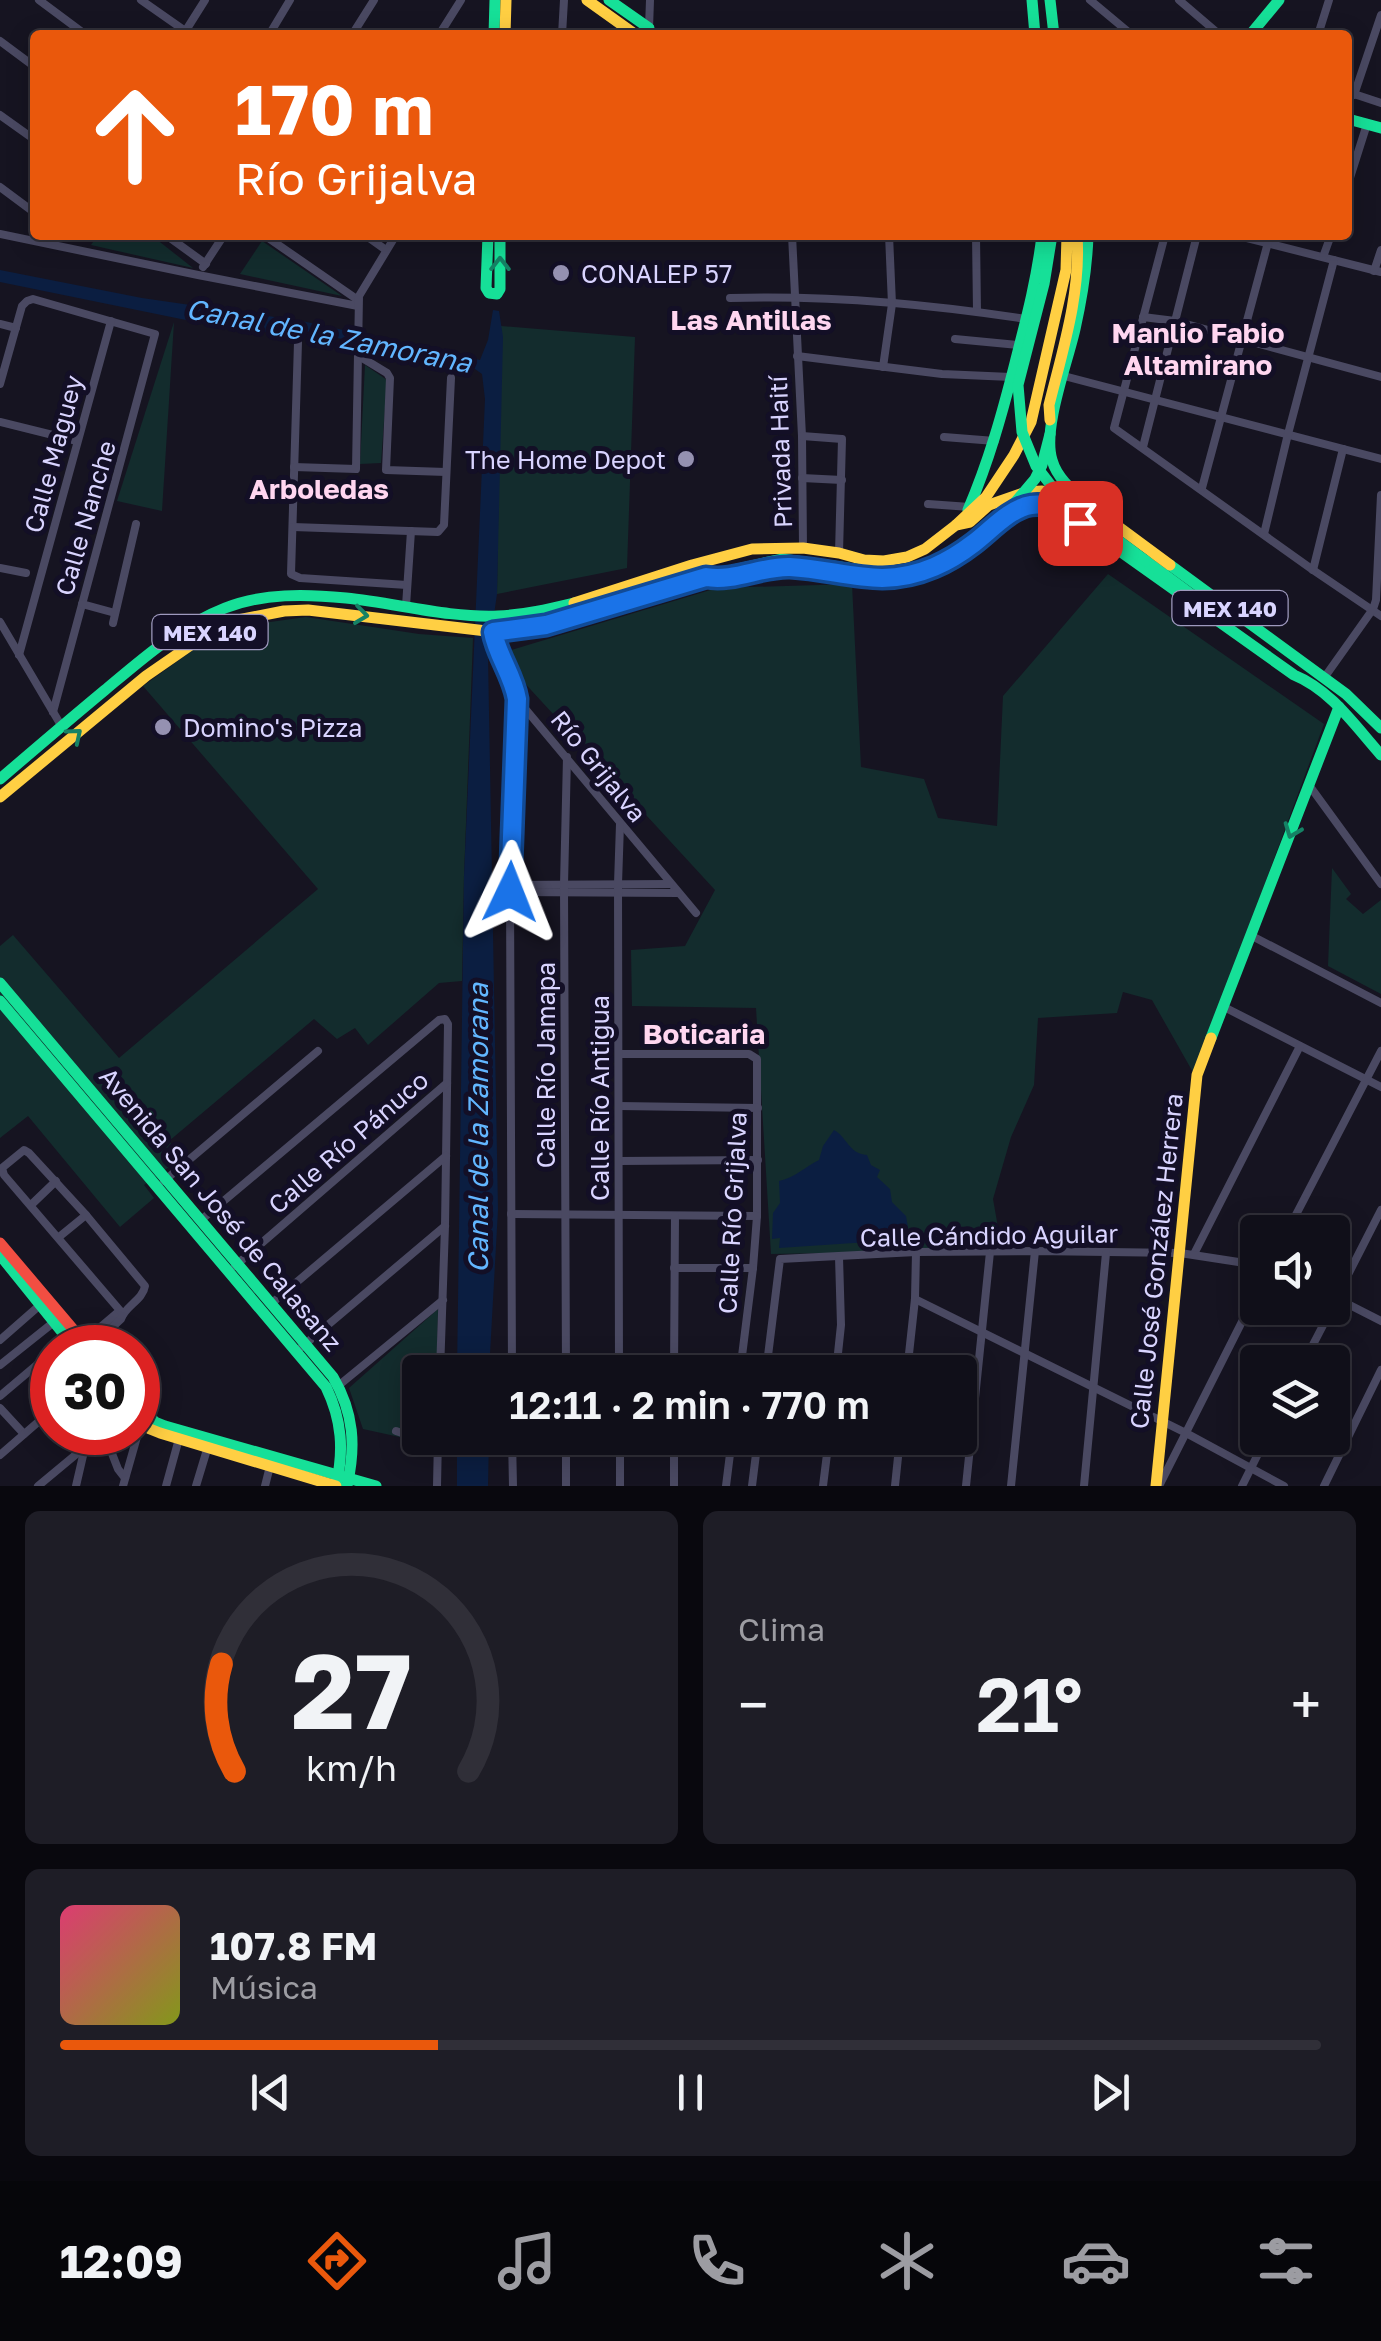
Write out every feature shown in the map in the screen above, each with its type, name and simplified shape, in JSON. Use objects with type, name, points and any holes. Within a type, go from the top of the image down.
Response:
[{"type":"main road","points":[[494,30],[495,0]]},
{"type":"main road","points":[[505,30],[506,0]]},
{"type":"main road","points":[[587,0],[620,29]]},
{"type":"main road","points":[[1032,0],[1035,30]]},
{"type":"main road","points":[[1050,0],[1053,30]]},
{"type":"main road","points":[[1245,30],[1269,0]]},
{"type":"main road","points":[[1254,30],[1279,0]]},
{"type":"main road","points":[[615,2],[648,30]]},
{"type":"main road","points":[[1352,120],[1381,128]]},
{"type":"main road","points":[[488,240],[486,288],[488,293],[497,294],[500,240]]},
{"type":"main road","points":[[955,526],[970,507],[995,441],[1038,278],[1042,240]]},
{"type":"main road","name":"MEX 140","points":[[1051,240],[1018,385],[1022,432],[1036,466],[1060,496],[1304,677],[1339,708],[1381,755]]},
{"type":"main road","points":[[955,526],[986,497],[1031,422],[1066,270],[1067,240]]},
{"type":"main road","points":[[1078,240],[1077,278],[1049,405],[1050,452],[1054,468],[1090,505]]},
{"type":"main road","points":[[1050,434],[1075,331],[1090,240]]},
{"type":"main road","points":[[1010,384],[1037,397]]},
{"type":"main road","name":"MEX 140","points":[[0,797],[146,676],[223,625],[264,614],[308,610],[492,632],[546,625],[742,566],[782,560],[910,573],[947,558],[1006,512],[1035,479],[1050,434]]},
{"type":"main road","name":"MEX 140","points":[[0,778],[176,631],[224,608],[277,596],[302,595],[471,616],[542,611],[737,552],[778,547],[839,553],[864,560],[907,558],[955,526],[970,522],[989,505],[1026,492],[1042,491],[1090,505],[1346,694],[1381,728]]},
{"type":"main road","name":"MEX 140","points":[[706,577],[718,579],[763,568],[790,567],[863,578],[908,577],[956,556],[1016,510],[1042,505],[1062,510],[1294,675],[1304,677]]},
{"type":"main road","points":[[955,526],[973,544]]},
{"type":"main road","name":"Calle José González Herrera","points":[[1158,1486],[1196,1075],[1339,708]]},
{"type":"main road","name":"Avenida San José de Calasanz","points":[[0,983],[90,1099]]},
{"type":"main road","name":"Avenida San José de Calasanz","points":[[0,1001],[338,1386],[354,1434],[354,1452],[340,1483]]},
{"type":"main road","name":"Avenida San José de Calasanz","points":[[162,1183],[201,1220],[233,1267],[272,1303],[326,1388],[337,1412],[343,1441],[340,1483]]},
{"type":"main road","points":[[0,1243],[58,1325]]},
{"type":"main road","points":[[0,1255],[5,1271],[37,1296],[56,1325]]},
{"type":"main road","points":[[160,1428],[340,1483]]},
{"type":"main road","points":[[209,1443],[270,1466],[340,1483],[376,1486]]},
{"type":"street","points":[[39,0],[79,30]]},
{"type":"street","points":[[141,0],[182,30]]},
{"type":"street","points":[[189,30],[205,0]]},
{"type":"street","points":[[272,30],[290,0]]},
{"type":"street","points":[[355,30],[374,0]]},
{"type":"street","points":[[442,30],[462,0]]},
{"type":"street","points":[[562,30],[564,0]]},
{"type":"street","points":[[649,30],[650,0]]},
{"type":"street","points":[[1090,0],[1126,30]]},
{"type":"street","points":[[1320,30],[1329,0]]},
{"type":"street","points":[[1183,1],[1215,30]]},
{"type":"street","points":[[1352,91],[1381,16]]},
{"type":"street","points":[[0,42],[30,63]]},
{"type":"street","points":[[1352,94],[1381,103]]},
{"type":"street","points":[[0,115],[30,136]]},
{"type":"street","points":[[1352,171],[1367,124]]},
{"type":"street","points":[[0,188],[30,209]]},
{"type":"street","points":[[0,234],[198,276],[358,303]]},
{"type":"street","points":[[48,244],[51,240]]},
{"type":"street","points":[[173,240],[206,264]]},
{"type":"street","points":[[198,276],[221,240]]},
{"type":"street","points":[[271,240],[358,303]]},
{"type":"street","points":[[372,240],[386,250]]},
{"type":"street","points":[[294,466],[356,469],[360,290],[393,240]]},
{"type":"street","name":"Privada Haití","points":[[792,240],[804,548]]},
{"type":"street","points":[[883,367],[892,304],[889,240]]},
{"type":"street","points":[[976,240],[977,311]]},
{"type":"street","points":[[1164,240],[1114,428],[1377,612]]},
{"type":"street","points":[[1143,447],[1196,240]]},
{"type":"street","points":[[1202,488],[1268,240]]},
{"type":"street","points":[[1271,240],[1377,271],[1381,250]]},
{"type":"street","points":[[1323,258],[1329,240]]},
{"type":"street","points":[[1264,534],[1334,260]]},
{"type":"street","points":[[730,298],[794,296],[977,311],[1026,319]]},
{"type":"street","points":[[0,384],[26,300],[111,322]]},
{"type":"street","points":[[1143,317],[1381,377]]},
{"type":"street","name":"Calle Nanche","points":[[52,712],[156,334],[111,322]]},
{"type":"street","name":"Calle Maguey","points":[[19,655],[111,322]]},
{"type":"street","points":[[0,324],[16,328]]},
{"type":"street","points":[[955,339],[1019,345]]},
{"type":"street","points":[[298,342],[291,574],[300,578],[408,585]]},
{"type":"street","points":[[359,356],[386,373],[390,381],[386,470],[446,472]]},
{"type":"street","points":[[797,356],[1010,384]]},
{"type":"street","points":[[1064,376],[1381,459]]},
{"type":"street","points":[[293,527],[442,530],[451,378]]},
{"type":"street","points":[[0,422],[77,441]]},
{"type":"street","points":[[802,436],[842,439],[839,553]]},
{"type":"street","points":[[944,437],[995,441]]},
{"type":"street","points":[[1313,570],[1343,449]]},
{"type":"street","points":[[802,478],[842,480]]},
{"type":"street","points":[[1324,678],[1377,612],[1381,494]]},
{"type":"street","points":[[928,504],[970,507]]},
{"type":"street","points":[[82,604],[114,618],[136,524]]},
{"type":"street","points":[[406,606],[411,531]]},
{"type":"street","points":[[0,568],[26,573]]},
{"type":"street","points":[[0,622],[62,728]]},
{"type":"street","name":"Río Grijalva","points":[[492,632],[514,682],[517,699],[696,913]]},
{"type":"street","points":[[512,1355],[510,888],[517,699]]},
{"type":"street","name":"Calle Río Jamapa","points":[[566,1355],[567,757]]},
{"type":"street","points":[[1309,785],[1381,884]]},
{"type":"street","name":"Calle Río Antigua","points":[[620,824],[620,1355]]},
{"type":"street","points":[[619,889],[670,884]]},
{"type":"street","points":[[510,888],[678,893]]},
{"type":"street","points":[[1252,936],[1381,1003]]},
{"type":"street","points":[[1224,1007],[1381,1086]]},
{"type":"street","points":[[201,1220],[444,1018],[448,1024],[448,1083],[441,1355]]},
{"type":"street","points":[[1194,1254],[1300,1046]]},
{"type":"street","points":[[162,1183],[318,1050]]},
{"type":"street","points":[[1296,1215],[1381,1052]]},
{"type":"street","name":"Calle Río Grijalva","points":[[620,1054],[757,1059],[757,1216],[742,1355]]},
{"type":"street","name":"Calle Río Pánuco","points":[[233,1267],[448,1083]]},
{"type":"street","points":[[619,1106],[758,1108]]},
{"type":"street","points":[[27,1151],[145,1286],[123,1314],[4,1175],[2,1168],[16,1155],[27,1151]]},
{"type":"street","points":[[272,1303],[446,1156]]},
{"type":"street","points":[[619,1160],[758,1160]]},
{"type":"street","points":[[31,1205],[56,1182]]},
{"type":"street","points":[[1350,1269],[1381,1210]]},
{"type":"street","points":[[59,1237],[86,1214]]},
{"type":"street","points":[[511,1214],[757,1216]]},
{"type":"street","points":[[674,1216],[674,1355]]},
{"type":"street","points":[[301,1347],[445,1226]]},
{"type":"street","points":[[1012,1486],[1035,1251]]},
{"type":"street","name":"Calle Cándido Aguilar","points":[[768,1355],[780,1260],[916,1252],[1035,1251],[1180,1253],[1240,1262]]},
{"type":"street","points":[[910,1355],[916,1252]]},
{"type":"street","points":[[966,1486],[990,1252]]},
{"type":"street","points":[[1084,1486],[1106,1252]]},
{"type":"street","points":[[838,1355],[839,1257]]},
{"type":"street","points":[[674,1268],[753,1268]]},
{"type":"street","points":[[0,1340],[37,1296]]},
{"type":"street","points":[[916,1299],[1284,1486]]},
{"type":"street","points":[[338,1386],[443,1300]]},
{"type":"street","points":[[1350,1309],[1381,1321]]},
{"type":"street","points":[[101,1325],[116,1313],[123,1314]]},
{"type":"street","points":[[0,1366],[54,1322]]},
{"type":"street","points":[[1158,1486],[1240,1325]]},
{"type":"street","points":[[1324,1486],[1381,1370]]},
{"type":"street","points":[[0,1396],[30,1376]]},
{"type":"street","points":[[0,1408],[24,1434]]},
{"type":"street","points":[[0,1454],[30,1429]]},
{"type":"street","points":[[396,1430],[402,1432]]},
{"type":"street","points":[[166,1486],[180,1435]]},
{"type":"street","points":[[196,1486],[209,1443]]},
{"type":"street","points":[[38,1486],[75,1455]]},
{"type":"street","points":[[76,1486],[84,1455]]},
{"type":"street","points":[[113,1455],[124,1482]]},
{"type":"street","points":[[124,1482],[134,1455]]},
{"type":"street","points":[[437,1486],[438,1455]]},
{"type":"street","points":[[512,1455],[513,1486]]},
{"type":"street","points":[[566,1455],[566,1486]]},
{"type":"street","points":[[620,1455],[620,1486]]},
{"type":"street","points":[[674,1455],[674,1486]]},
{"type":"street","points":[[726,1486],[730,1455]]},
{"type":"street","points":[[752,1486],[756,1455]]},
{"type":"street","points":[[823,1486],[827,1455]]},
{"type":"street","points":[[895,1486],[898,1455]]},
{"type":"street","points":[[1242,1486],[1258,1455]]},
{"type":"street","points":[[265,1486],[270,1466]]},
{"type":"green space","points":[[94,240],[157,240],[193,268],[91,245]]},
{"type":"green space","points":[[262,241],[342,296],[240,274]]},
{"type":"green space","points":[[174,322],[162,511],[117,501]]},
{"type":"green space","points":[[501,326],[635,337],[627,568],[497,594]]},
{"type":"green space","points":[[365,365],[387,380],[381,463],[360,464]]},
{"type":"green space","points":[[1108,574],[1324,724],[1194,1074],[1152,1000],[1123,992],[1117,1013],[1038,1018],[1034,1085],[1011,1137],[993,1199],[1002,1250],[771,1254],[756,1008],[632,1006],[631,950],[685,946],[715,890],[498,654],[717,588],[852,584],[861,767],[924,779],[938,818],[997,826],[1003,696]]},
{"type":"green space","points":[[306,617],[473,638],[462,981],[439,983],[368,1045],[355,1028],[337,1039],[314,1019],[169,1141],[183,1157],[144,1185],[154,1198],[120,1227],[28,1116],[0,1138],[0,946],[13,935],[119,1058],[318,889],[143,686],[203,643],[249,625]]},
{"type":"green space","points":[[1332,868],[1351,894],[1346,899],[1363,914],[1381,900],[1381,994],[1328,966]]},
{"type":"green space","points":[[438,1309],[437,1355],[402,1355],[402,1438],[363,1429],[349,1388]]},
{"type":"water","name":"Canal de la Zamorana","points":[[0,270],[142,298],[302,321],[480,360],[493,310],[499,311],[503,337],[497,594],[488,656],[498,1210],[490,1355],[457,1355],[464,876],[485,399],[482,374],[468,364],[302,331],[225,328],[0,282]]},
{"type":"water","points":[[834,1130],[880,1170],[877,1177],[890,1189],[892,1202],[906,1216],[909,1233],[899,1233],[899,1240],[779,1248],[780,1238],[772,1239],[773,1213],[780,1203],[779,1181],[819,1160]]},
{"type":"water","points":[[457,1455],[489,1455],[488,1486],[457,1486]]},
{"type":"traffic: fast","points":[[494,30],[495,0]]},
{"type":"traffic: fast","points":[[609,0],[649,30]]},
{"type":"traffic: fast","points":[[1032,0],[1035,30]]},
{"type":"traffic: fast","points":[[1050,0],[1053,30]]},
{"type":"traffic: fast","points":[[1254,30],[1279,0]]},
{"type":"traffic: fast","points":[[1352,120],[1381,128]]},
{"type":"traffic: fast","points":[[488,240],[486,288],[497,294],[500,240]]},
{"type":"traffic: fast","points":[[968,510],[1005,401],[1041,240]]},
{"type":"traffic: fast","points":[[1051,240],[1018,385],[1022,432],[1036,466],[1060,497],[1146,561]]},
{"type":"traffic: fast","points":[[1086,502],[1057,472],[1050,431],[1080,306],[1088,240]]},
{"type":"traffic: fast","points":[[910,573],[947,558],[1007,512],[1035,479],[1050,434]]},
{"type":"traffic: fast","points":[[1004,520],[1032,508],[1062,510],[1320,690],[1381,755]]},
{"type":"traffic: fast","points":[[715,574],[782,559],[909,573]]},
{"type":"traffic: fast","points":[[1146,561],[1211,609]]},
{"type":"traffic: fast","points":[[1170,565],[1346,694],[1381,728]]},
{"type":"traffic: fast","points":[[495,632],[546,625],[706,577],[785,567],[884,578],[919,573]]},
{"type":"traffic: fast","points":[[0,779],[162,644],[208,615],[239,603],[269,597],[316,596],[479,616],[517,614],[574,603]]},
{"type":"traffic: fast","points":[[1211,1038],[1339,707]]},
{"type":"traffic: fast","points":[[0,983],[333,1377],[351,1430],[347,1486]]},
{"type":"traffic: fast","points":[[0,1001],[326,1387],[340,1435],[336,1486]]},
{"type":"traffic: fast","points":[[0,1255],[56,1325]]},
{"type":"traffic: fast","points":[[160,1424],[376,1486]]},
{"type":"traffic: slow","points":[[505,30],[506,0]]},
{"type":"traffic: slow","points":[[587,0],[629,30]]},
{"type":"traffic: slow","points":[[956,525],[986,497],[1031,422],[1066,270],[1067,240]]},
{"type":"traffic: slow","points":[[1050,420],[1049,405],[1074,300],[1077,240]]},
{"type":"traffic: slow","points":[[574,603],[752,549],[803,548],[864,560],[907,557],[925,549],[956,525],[970,522],[989,505],[1026,492],[1042,491],[1089,505],[1170,565]]},
{"type":"traffic: slow","points":[[0,797],[146,676],[211,631],[238,620],[308,610],[495,632]]},
{"type":"traffic: slow","points":[[1156,1486],[1197,1075],[1211,1038]]},
{"type":"traffic: slow","points":[[160,1433],[336,1486]]},
{"type":"traffic: jam","points":[[0,1243],[70,1325]]},
{"type":"place","name":"CONALEP 57","points":[[561,273]]},
{"type":"place","name":"The Home Depot","points":[[686,459]]},
{"type":"place","name":"Domino's Pizza","points":[[163,727]]},
{"type":"district","name":"Las Antillas","points":[[751,319]]},
{"type":"district","name":"Manlio Fabio Altamirano","points":[[1198,348]]},
{"type":"district","name":"Arboledas","points":[[319,488]]},
{"type":"district","name":"Boticaria","points":[[704,1033]]},
{"type":"route","points":[[510,892],[517,699],[493,632],[546,625],[706,577],[718,579],[763,568],[790,567],[863,578],[908,577],[956,556],[1016,510],[1030,505],[1062,510],[1080,523]]}]
